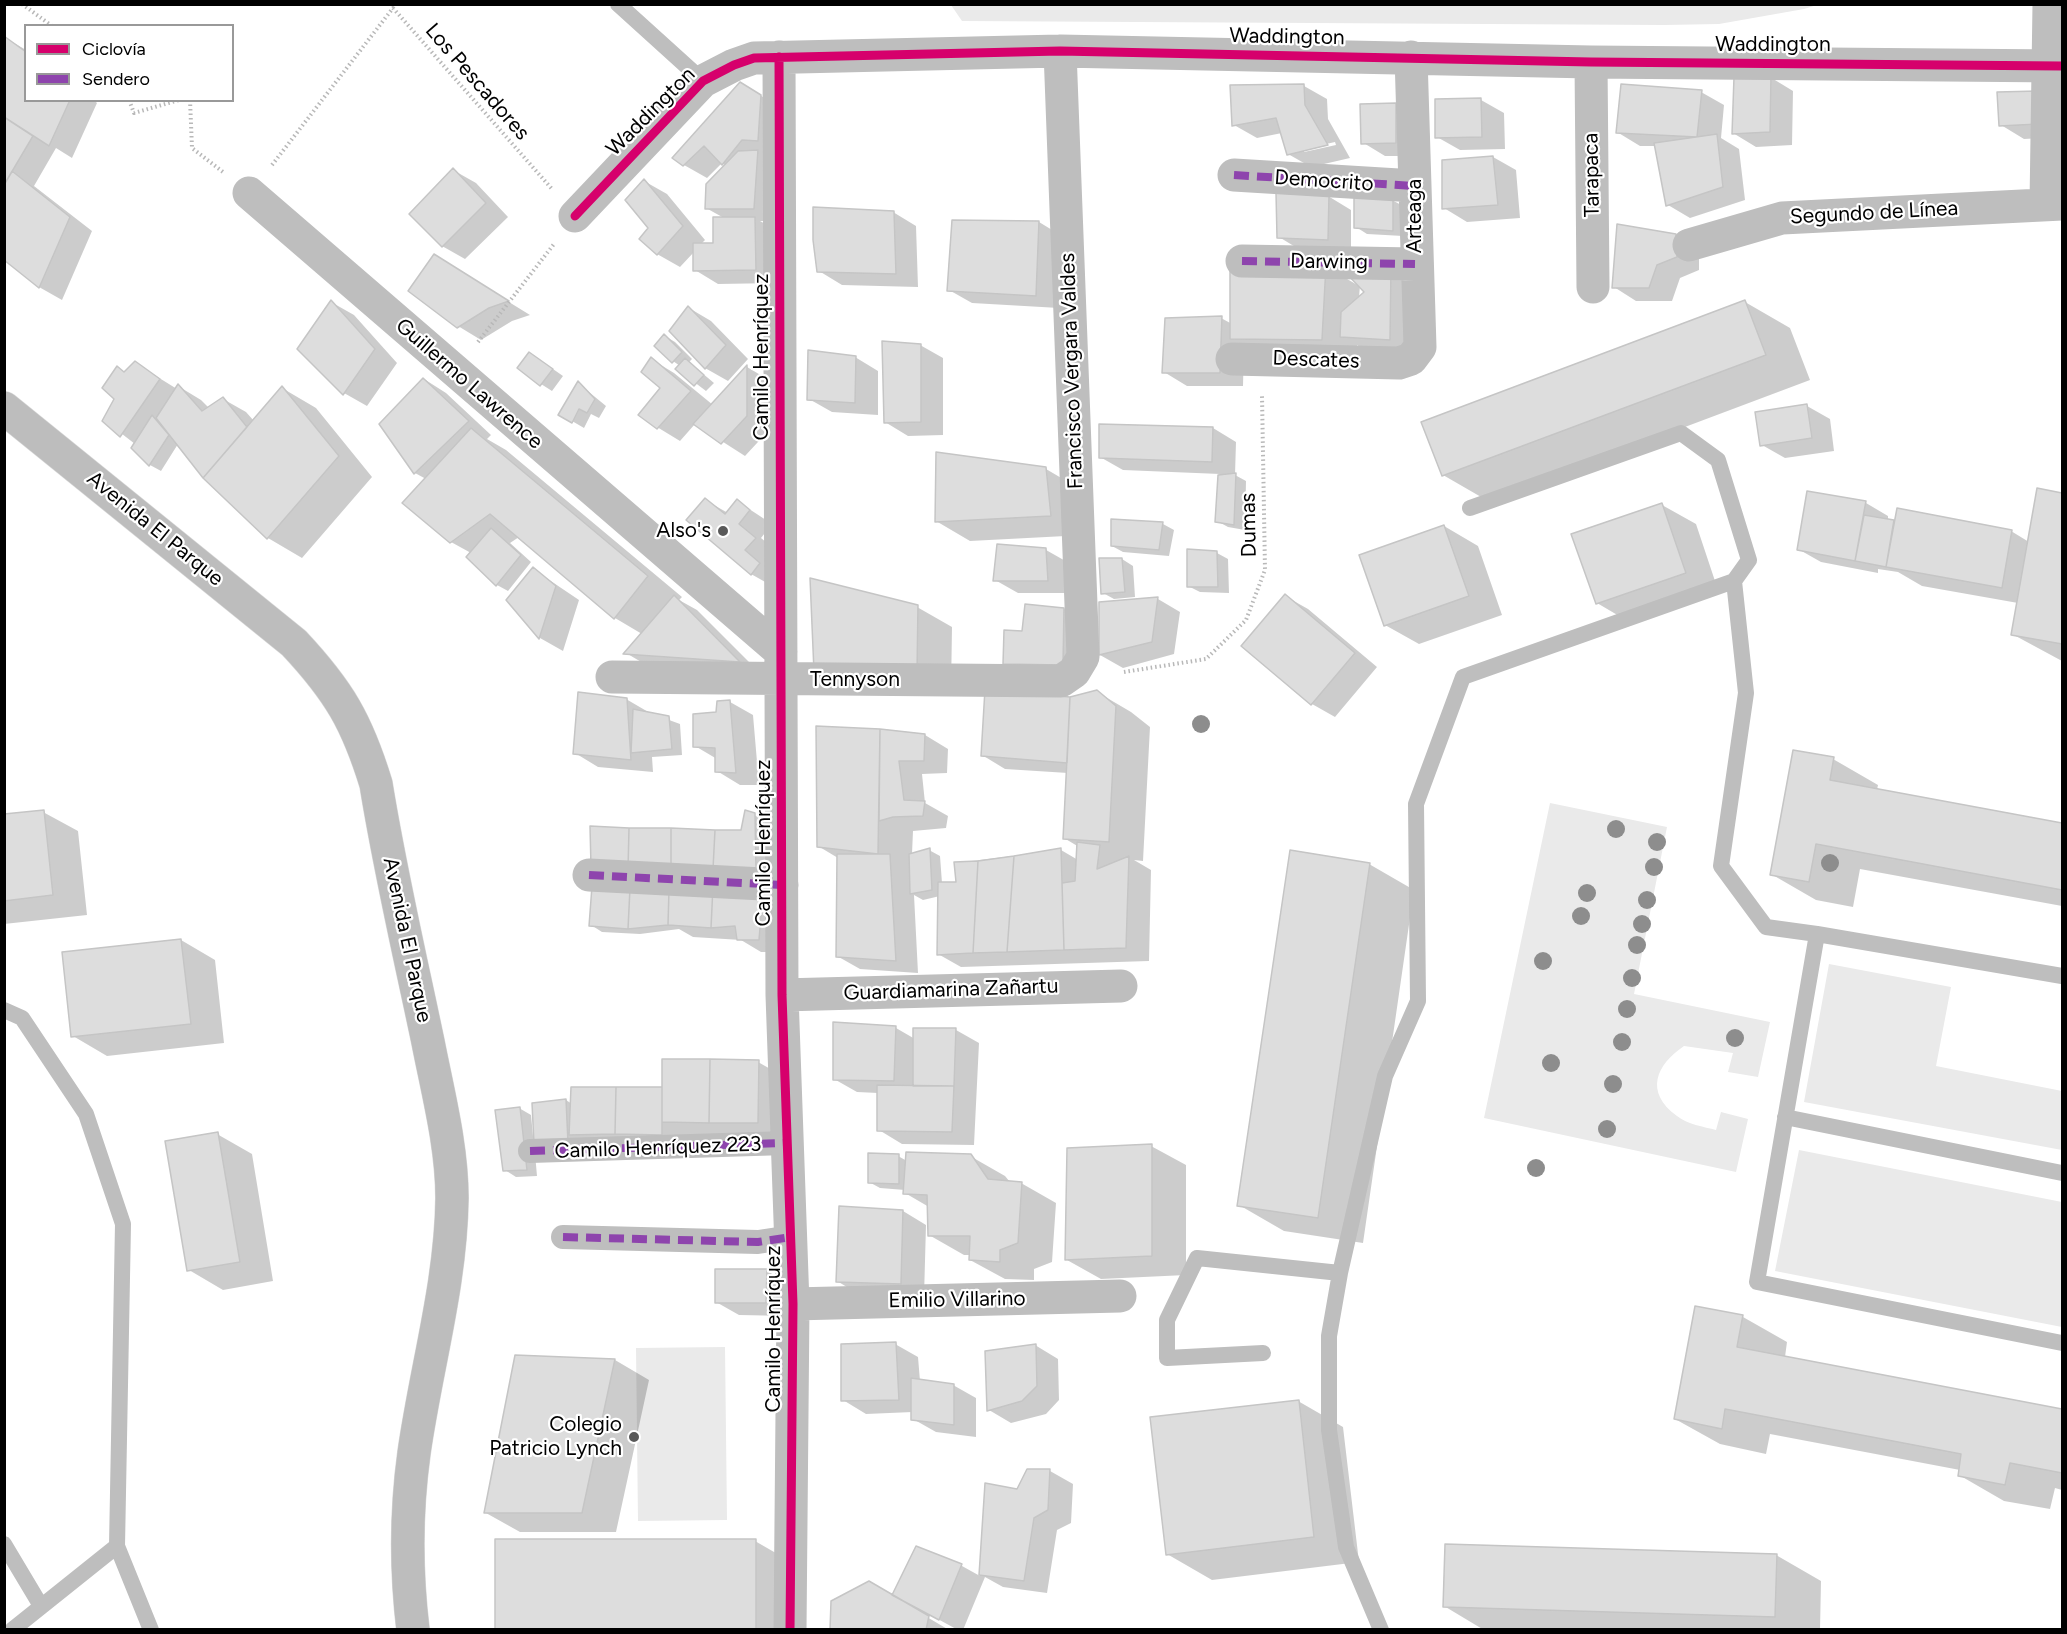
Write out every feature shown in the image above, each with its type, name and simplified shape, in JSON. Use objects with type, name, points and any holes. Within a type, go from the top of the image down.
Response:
[{"type":"main road","name":"Avenida El Parque","points":[[4,408],[294,643],[325,676],[341,698],[365,747],[376,784],[445,1127],[452,1196],[450,1246],[432,1365],[414,1454],[409,1500],[408,1555],[413,1629]]},
{"type":"street","points":[[2049,4],[2055,66],[2054,203]]},
{"type":"street","name":"Waddington","points":[[575,216],[703,81],[734,65],[754,58],[1060,51],[1591,62],[2055,66]]},
{"type":"street","name":"Francisco Vergara Valdes","points":[[1060,51],[1083,657],[1074,672],[1061,681]]},
{"type":"street","name":"Camilo Henríquez","points":[[779,57],[782,995],[794,1304],[790,1629]]},
{"type":"street","name":"Arteaga","points":[[1400,363],[1412,359],[1420,347],[1415,264],[1412,57]]},
{"type":"street","name":"Tarapaca","points":[[1591,62],[1593,287]]},
{"type":"street","name":"Democrito","points":[[1234,175],[1415,186]]},
{"type":"street","name":"Guillermo Lawrence","points":[[249,193],[455,372],[781,666]]},
{"type":"street","name":"Segundo de Línea","points":[[1689,245],[1782,218],[2054,203]]},
{"type":"street","name":"Darwing","points":[[1242,261],[1415,264]]},
{"type":"street","name":"Descates","points":[[1247,358],[1400,363]]},
{"type":"street","name":"Tennyson","points":[[612,677],[781,666],[1061,681]]},
{"type":"street","points":[[588,875],[782,885]]},
{"type":"street","name":"Guardiamarina Zañartu","points":[[782,995],[1121,986]]},
{"type":"street","name":"Camilo Henríquez 223","points":[[530,1151],[786,1143]]},
{"type":"street","points":[[563,1237],[758,1242],[791,1237]]},
{"type":"street","name":"Emilio Villarino","points":[[794,1304],[1120,1296]]},
{"type":"lane","points":[[618,4],[703,81]]},
{"type":"lane","points":[[1382,1629],[1347,1547],[1329,1430],[1329,1336],[1340,1273],[1385,1076],[1418,1001],[1416,804],[1462,677],[1734,581],[1749,560],[1718,460],[1681,433],[1470,508]]},
{"type":"lane","points":[[1734,581],[1746,693],[1721,866],[1766,927],[2062,976]]},
{"type":"lane","points":[[1817,934],[1757,1282],[2062,1344]]},
{"type":"lane","points":[[4,1010],[22,1018],[86,1114],[123,1224],[117,1546],[151,1629]]},
{"type":"lane","points":[[1785,1117],[2062,1173]]},
{"type":"lane","points":[[1263,1353],[1167,1358],[1167,1320],[1197,1258],[1340,1273]]},
{"type":"lane","points":[[4,1544],[41,1606]]},
{"type":"lane","points":[[12,1629],[117,1546]]},
{"type":"path","points":[[22,4],[49,24]]},
{"type":"path","points":[[130,102],[134,113],[172,102]]},
{"type":"path","points":[[190,102],[192,148],[249,193]]},
{"type":"path","points":[[455,372],[575,216]]},
{"type":"shaded area","points":[[951,5],[1817,5],[1719,24],[1664,25],[962,21]]},
{"type":"shaded area","points":[[1550,803],[1667,827],[1634,994],[1770,1022],[1758,1077],[1728,1072],[1733,1053],[1684,1046],[1666,1062],[1658,1079],[1657,1088],[1660,1098],[1677,1116],[1686,1121],[1716,1130],[1721,1112],[1748,1119],[1736,1172],[1484,1118]]},
{"type":"shaded area","points":[[1829,964],[1951,987],[1936,1066],[2062,1091],[2062,1150],[1804,1102]]},
{"type":"shaded area","points":[[1799,1150],[2062,1202],[2062,1327],[1775,1271]]},
{"type":"shaded area","points":[[725,1347],[727,1520],[638,1521],[636,1348]]},
{"type":"building","points":[[4,36],[24,51],[24,102],[69,102],[49,146],[4,117]]},
{"type":"building","points":[[1771,76],[1770,132],[1732,134],[1734,77]]},
{"type":"building","points":[[740,82],[761,95],[758,141],[742,140],[722,165],[704,146],[683,166],[672,158]]},
{"type":"building","points":[[1304,84],[1305,105],[1328,145],[1287,155],[1276,118],[1232,126],[1230,85]]},
{"type":"building","points":[[1621,84],[1702,90],[1697,137],[1616,133]]},
{"type":"building","points":[[2038,91],[2039,124],[1999,126],[1997,92]]},
{"type":"building","points":[[1481,98],[1482,137],[1435,138],[1435,99]]},
{"type":"building","points":[[1396,103],[1396,143],[1361,144],[1360,104]]},
{"type":"building","points":[[4,117],[33,136],[4,185]]},
{"type":"building","points":[[1717,134],[1723,187],[1666,206],[1654,143]]},
{"type":"building","points":[[758,150],[754,209],[705,209],[706,184],[738,151]]},
{"type":"building","points":[[1493,156],[1498,205],[1442,209],[1442,160]]},
{"type":"building","points":[[453,168],[486,203],[442,247],[409,214]]},
{"type":"building","points":[[12,171],[70,217],[39,288],[4,260],[4,185]]},
{"type":"building","points":[[644,179],[683,226],[657,255],[639,239],[648,228],[625,200]]},
{"type":"building","points":[[1276,193],[1329,195],[1328,240],[1277,238]]},
{"type":"building","points":[[1354,194],[1393,199],[1393,231],[1354,228]]},
{"type":"building","points":[[813,207],[894,211],[896,274],[817,272],[813,240]]},
{"type":"building","points":[[713,217],[755,217],[756,270],[693,271],[693,243],[713,243]]},
{"type":"building","points":[[952,220],[1039,221],[1036,296],[947,291]]},
{"type":"building","points":[[1617,224],[1676,234],[1677,257],[1657,265],[1649,288],[1612,288]]},
{"type":"building","points":[[434,254],[509,301],[489,308],[457,328],[408,291]]},
{"type":"building","points":[[1326,265],[1322,340],[1230,339],[1230,267]]},
{"type":"building","points":[[1391,268],[1390,340],[1340,337],[1341,312],[1364,292],[1346,273]]},
{"type":"building","points":[[331,300],[375,349],[343,395],[297,349]]},
{"type":"building","points":[[1745,300],[1766,355],[1442,476],[1421,422]]},
{"type":"building","points":[[688,306],[726,345],[705,369],[669,331]]},
{"type":"building","points":[[1222,316],[1220,373],[1162,373],[1165,318]]},
{"type":"building","points":[[664,334],[682,352],[672,363],[654,346]]},
{"type":"building","points":[[882,341],[921,344],[921,422],[884,423]]},
{"type":"building","points":[[808,350],[856,356],[855,403],[807,400]]},
{"type":"building","points":[[529,352],[553,369],[540,386],[517,368]]},
{"type":"building","points":[[651,357],[691,391],[657,429],[638,415],[660,388],[641,372]]},
{"type":"building","points":[[685,358],[704,375],[694,386],[675,369]]},
{"type":"building","points":[[135,361],[160,379],[120,437],[102,421],[114,399],[102,388],[117,366],[124,372]]},
{"type":"building","points":[[747,365],[747,416],[721,444],[693,424]]},
{"type":"building","points":[[423,378],[469,421],[414,474],[379,424]]},
{"type":"building","points":[[578,381],[595,399],[587,413],[579,409],[572,423],[558,415]]},
{"type":"building","points":[[178,384],[202,411],[223,397],[247,427],[203,478],[156,418]]},
{"type":"building","points":[[282,386],[339,456],[267,539],[203,478]]},
{"type":"building","points":[[1807,404],[1812,438],[1760,446],[1755,412]]},
{"type":"building","points":[[152,415],[169,435],[149,466],[131,448]]},
{"type":"building","points":[[1099,424],[1213,427],[1212,462],[1099,458]]},
{"type":"building","points":[[471,428],[648,576],[614,619],[490,514],[450,543],[402,503]]},
{"type":"building","points":[[936,452],[1046,467],[1051,516],[935,522]]},
{"type":"building","points":[[1236,473],[1234,525],[1215,522],[1218,475]]},
{"type":"building","points":[[2037,488],[2062,493],[2062,644],[2011,635]]},
{"type":"building","points":[[1807,491],[1866,501],[1855,561],[1797,550]]},
{"type":"building","name":"Also's","points":[[705,498],[725,514],[737,499],[750,510],[739,524],[756,538],[745,550],[760,563],[751,575],[686,520]]},
{"type":"building","points":[[1662,503],[1686,573],[1596,604],[1571,534]]},
{"type":"building","points":[[1897,508],[2012,530],[2002,588],[1886,567]]},
{"type":"building","points":[[1864,515],[1894,520],[1886,567],[1855,561]]},
{"type":"building","points":[[1111,519],[1163,522],[1159,550],[1111,546]]},
{"type":"building","points":[[1444,525],[1469,596],[1384,626],[1359,555]]},
{"type":"building","points":[[491,528],[521,555],[496,586],[466,557]]},
{"type":"building","points":[[997,544],[1046,548],[1048,581],[993,581]]},
{"type":"building","points":[[1187,549],[1217,551],[1218,587],[1187,587]]},
{"type":"building","points":[[1099,558],[1122,558],[1125,592],[1101,594]]},
{"type":"building","points":[[533,567],[556,586],[539,639],[506,600]]},
{"type":"building","points":[[810,578],[918,605],[917,672],[814,672]]},
{"type":"building","points":[[1285,594],[1355,653],[1311,705],[1241,646]]},
{"type":"building","points":[[674,595],[740,662],[623,654]]},
{"type":"building","points":[[1158,597],[1152,642],[1099,655],[1099,602]]},
{"type":"building","points":[[1025,604],[1064,608],[1063,665],[1003,664],[1004,630],[1022,631]]},
{"type":"building","points":[[985,689],[1070,697],[1067,763],[981,756]]},
{"type":"building","points":[[1097,690],[1116,706],[1109,842],[1063,839],[1070,697]]},
{"type":"building","points":[[578,692],[627,698],[631,760],[573,754]]},
{"type":"building","points":[[730,700],[736,773],[715,772],[715,748],[693,747],[693,714],[716,712],[717,701]]},
{"type":"building","points":[[633,709],[669,716],[672,749],[631,753]]},
{"type":"building","points":[[816,726],[880,729],[878,854],[817,847]]},
{"type":"building","points":[[880,729],[925,734],[924,761],[899,761],[904,800],[925,801],[923,816],[893,817],[879,821]]},
{"type":"building","points":[[1793,750],[1834,757],[1830,780],[2062,823],[2062,890],[1816,844],[1809,882],[1770,875]]},
{"type":"building","points":[[44,810],[53,895],[4,901],[4,814]]},
{"type":"building","points":[[745,810],[755,813],[756,871],[713,869],[715,830],[741,830]]},
{"type":"building","points":[[590,826],[629,828],[628,869],[591,867]]},
{"type":"building","points":[[629,828],[671,828],[671,868],[628,869]]},
{"type":"building","points":[[671,828],[715,830],[713,869],[671,868]]},
{"type":"building","points":[[1077,842],[1100,845],[1097,869],[1129,856],[1126,948],[1064,950],[1062,883],[1075,881]]},
{"type":"building","points":[[930,848],[932,890],[910,894],[909,854]]},
{"type":"building","points":[[1061,848],[1064,950],[1007,952],[1014,856]]},
{"type":"building","points":[[1290,850],[1370,863],[1318,1218],[1237,1206]]},
{"type":"building","points":[[837,854],[890,854],[896,961],[836,957]]},
{"type":"building","points":[[1014,856],[1007,952],[973,953],[978,861]]},
{"type":"building","points":[[978,861],[973,953],[937,955],[938,882],[956,882],[954,862]]},
{"type":"building","points":[[592,886],[630,888],[628,929],[589,926]]},
{"type":"building","points":[[713,886],[763,892],[759,940],[737,940],[735,926],[711,928]]},
{"type":"building","points":[[713,886],[711,928],[668,925],[669,889]]},
{"type":"building","points":[[630,888],[669,889],[668,925],[628,929]]},
{"type":"building","points":[[181,939],[191,1024],[71,1037],[62,952]]},
{"type":"building","points":[[833,1022],[896,1026],[894,1081],[833,1080]]},
{"type":"building","points":[[913,1028],[956,1028],[954,1086],[913,1086]]},
{"type":"building","points":[[662,1059],[710,1059],[709,1123],[662,1122]]},
{"type":"building","points":[[710,1059],[759,1060],[758,1123],[709,1123]]},
{"type":"building","points":[[877,1085],[954,1086],[952,1132],[877,1131]]},
{"type":"building","points":[[571,1087],[616,1087],[615,1134],[569,1135]]},
{"type":"building","points":[[616,1087],[662,1087],[662,1135],[615,1134]]},
{"type":"building","points":[[566,1099],[568,1143],[534,1144],[532,1103]]},
{"type":"building","points":[[520,1107],[527,1170],[503,1171],[495,1110]]},
{"type":"building","points":[[218,1132],[240,1262],[187,1271],[165,1141]]},
{"type":"building","points":[[1152,1144],[1152,1256],[1065,1260],[1067,1148]]},
{"type":"building","points":[[906,1152],[971,1154],[988,1179],[1022,1182],[1018,1243],[1000,1250],[1000,1262],[969,1260],[970,1236],[928,1236],[927,1195],[903,1194]]},
{"type":"building","points":[[868,1153],[899,1154],[899,1184],[868,1183]]},
{"type":"building","points":[[839,1206],[903,1210],[901,1284],[836,1282]]},
{"type":"building","points":[[715,1269],[767,1269],[766,1303],[715,1303]]},
{"type":"building","points":[[1695,1306],[1743,1315],[1737,1347],[2062,1409],[2062,1473],[2010,1463],[2005,1485],[1958,1476],[1961,1454],[1725,1409],[1722,1429],[1674,1419]]},
{"type":"building","points":[[896,1342],[899,1400],[841,1401],[841,1344]]},
{"type":"building","points":[[1036,1344],[1037,1386],[1022,1401],[987,1411],[985,1351]]},
{"type":"building","points":[[515,1355],[615,1359],[582,1513],[484,1513]]},
{"type":"building","points":[[911,1378],[954,1384],[954,1425],[911,1420]]},
{"type":"building","points":[[1299,1400],[1314,1537],[1166,1555],[1150,1417]]},
{"type":"building","points":[[1027,1469],[1050,1469],[1048,1510],[1034,1518],[1024,1581],[979,1575],[985,1483],[1017,1489]]},
{"type":"building","points":[[495,1539],[756,1539],[756,1630],[495,1630]]},
{"type":"building","points":[[1445,1544],[1777,1554],[1775,1617],[1443,1607]]},
{"type":"building","points":[[916,1546],[962,1564],[939,1620],[892,1595]]},
{"type":"building","points":[[869,1581],[929,1616],[926,1630],[830,1630],[831,1601]]},
{"type":"marked path","points":[[1234,175],[1415,186]]},
{"type":"marked path","points":[[1242,261],[1415,264]]},
{"type":"marked path","points":[[589,875],[782,885]]},
{"type":"marked path","points":[[530,1151],[786,1143]]},
{"type":"marked path","points":[[563,1237],[758,1242],[791,1237]]},
{"type":"cycle path","points":[[575,216],[703,81],[734,65],[754,58],[1060,51],[1591,62],[2062,66]]},
{"type":"cycle path","points":[[779,57],[782,995],[793,1304],[790,1630]]},
{"type":"place","name":"Also's","points":[[723,531]]},
{"type":"place","name":"Colegio Patricio Lynch","points":[[634,1437]]}]
